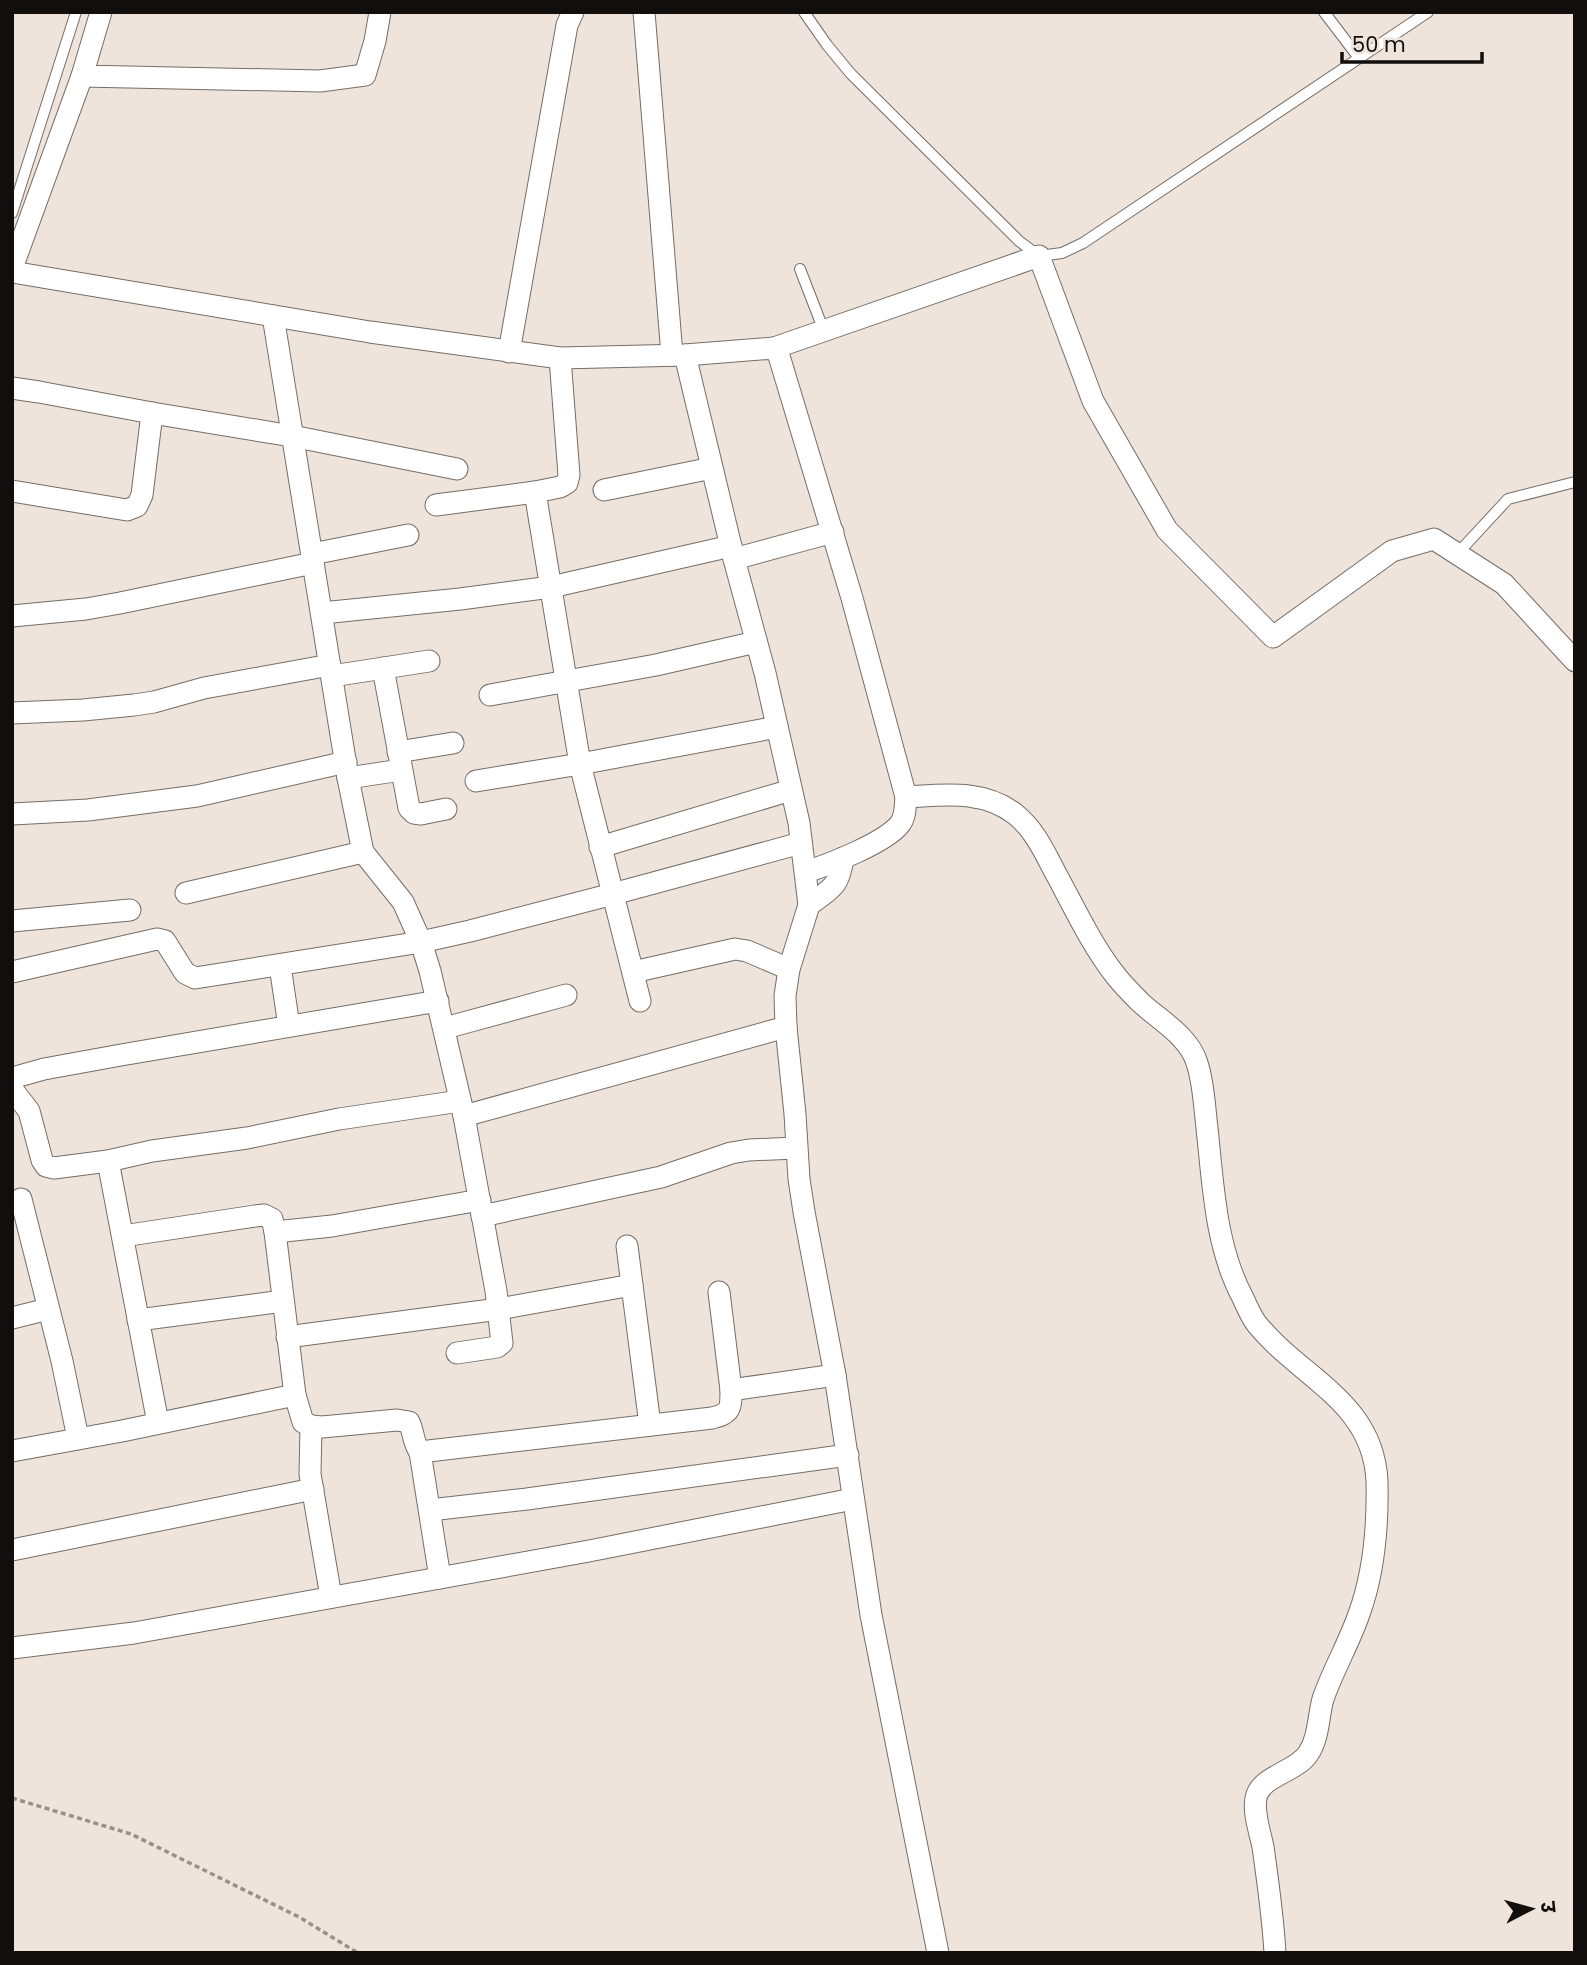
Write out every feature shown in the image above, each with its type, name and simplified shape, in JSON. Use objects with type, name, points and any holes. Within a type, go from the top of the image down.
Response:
[{"type":"street","points":[[102,12],[82,76],[12,270],[273,316],[560,358],[679,355],[774,348],[1039,256],[1093,401],[1167,530],[1273,637],[1392,551],[1434,539],[1504,584],[1575,661]]},
{"type":"street","points":[[82,76],[320,81],[365,75],[380,12]]},
{"type":"street","points":[[509,352],[567,26],[573,12]]},
{"type":"street","points":[[643,12],[679,355],[712,468],[756,642],[802,842],[809,905],[789,969],[785,996],[803,1212],[835,1375],[871,1615],[937,1953]]},
{"type":"street","points":[[273,316],[347,770],[363,852],[403,902],[421,942],[445,1028],[499,1309],[502,1343],[497,1348],[457,1353]]},
{"type":"street","points":[[774,348],[779,356],[833,532],[906,797],[905,816],[899,826],[843,858],[806,872]]},
{"type":"street","points":[[436,505],[535,492],[568,483],[560,358]]},
{"type":"street","points":[[12,388],[292,436],[457,470]]},
{"type":"street","points":[[12,491],[127,510],[137,506],[142,495],[152,413]]},
{"type":"street","points":[[604,490],[712,468]]},
{"type":"street","points":[[535,492],[580,764],[640,1001]]},
{"type":"street","points":[[322,613],[551,587],[833,532]]},
{"type":"street","points":[[12,615],[86,609],[120,603],[408,536]]},
{"type":"street","points":[[489,695],[656,665],[756,642]]},
{"type":"street","points":[[12,713],[134,705],[204,688],[331,670],[383,668],[429,661]]},
{"type":"street","points":[[383,668],[409,808],[414,813],[421,814],[446,809]]},
{"type":"street","points":[[476,781],[777,727]]},
{"type":"street","points":[[12,814],[88,810],[197,796],[399,761],[453,743]]},
{"type":"street","points":[[600,847],[791,790]]},
{"type":"street","points":[[906,797],[971,795],[994,802],[1015,813],[1035,834],[1085,928],[1114,974],[1191,1049],[1197,1063],[1202,1090],[1224,1252],[1235,1283],[1254,1320],[1274,1342],[1347,1406],[1365,1432],[1375,1457],[1377,1484],[1374,1548],[1360,1611],[1329,1682],[1308,1755],[1298,1765],[1262,1785],[1256,1794],[1255,1806],[1275,1953]]},
{"type":"street","points":[[12,972],[157,939],[165,941],[185,973],[195,978],[280,966],[470,931],[802,842]]},
{"type":"street","points":[[186,893],[363,852]]},
{"type":"street","points":[[809,905],[836,885],[841,876],[843,858]]},
{"type":"street","points":[[12,921],[130,910]]},
{"type":"street","points":[[633,972],[735,949],[747,951],[789,969]]},
{"type":"street","points":[[280,966],[289,1026]]},
{"type":"street","points":[[445,1028],[566,995]]},
{"type":"street","points":[[12,1077],[121,1055],[438,1001]]},
{"type":"street","points":[[12,1089],[42,1160],[46,1166],[54,1168],[247,1138],[339,1119],[462,1108],[786,1027]]},
{"type":"street","points":[[275,1232],[481,1208],[661,1177],[731,1153],[796,1148]]},
{"type":"street","points":[[108,1161],[158,1423]]},
{"type":"street","points":[[21,1199],[78,1438]]},
{"type":"street","points":[[123,1236],[264,1215],[272,1219],[295,1395],[303,1422],[311,1426],[397,1420],[408,1422],[413,1430],[415,1446],[420,1452],[440,1578]]},
{"type":"street","points":[[627,1246],[650,1425]]},
{"type":"street","points":[[287,1337],[499,1309],[632,1285]]},
{"type":"street","points":[[420,1452],[712,1418],[725,1414],[731,1407],[731,1390],[719,1292]]},
{"type":"street","points":[[138,1320],[283,1301]]},
{"type":"street","points":[[12,1318],[48,1309]]},
{"type":"street","points":[[731,1390],[835,1375]]},
{"type":"street","points":[[12,1451],[295,1395]]},
{"type":"street","points":[[311,1426],[309,1452],[313,1489],[331,1597]]},
{"type":"street","points":[[430,1510],[848,1455]]},
{"type":"street","points":[[12,1550],[313,1489]]},
{"type":"street","points":[[12,1648],[134,1633],[589,1551],[853,1499]]},
{"type":"lane","points":[[12,213],[76,12]]},
{"type":"lane","points":[[1324,12],[1359,58]]},
{"type":"lane","points":[[809,14],[851,74],[1019,241],[1039,256],[1062,253],[1083,243],[1429,12]]},
{"type":"lane","points":[[800,269],[824,331]]},
{"type":"lane","points":[[1457,554],[1508,499],[1575,482]]},
{"type":"path","points":[[12,1798],[131,1834],[299,1917],[358,1953]]}]
